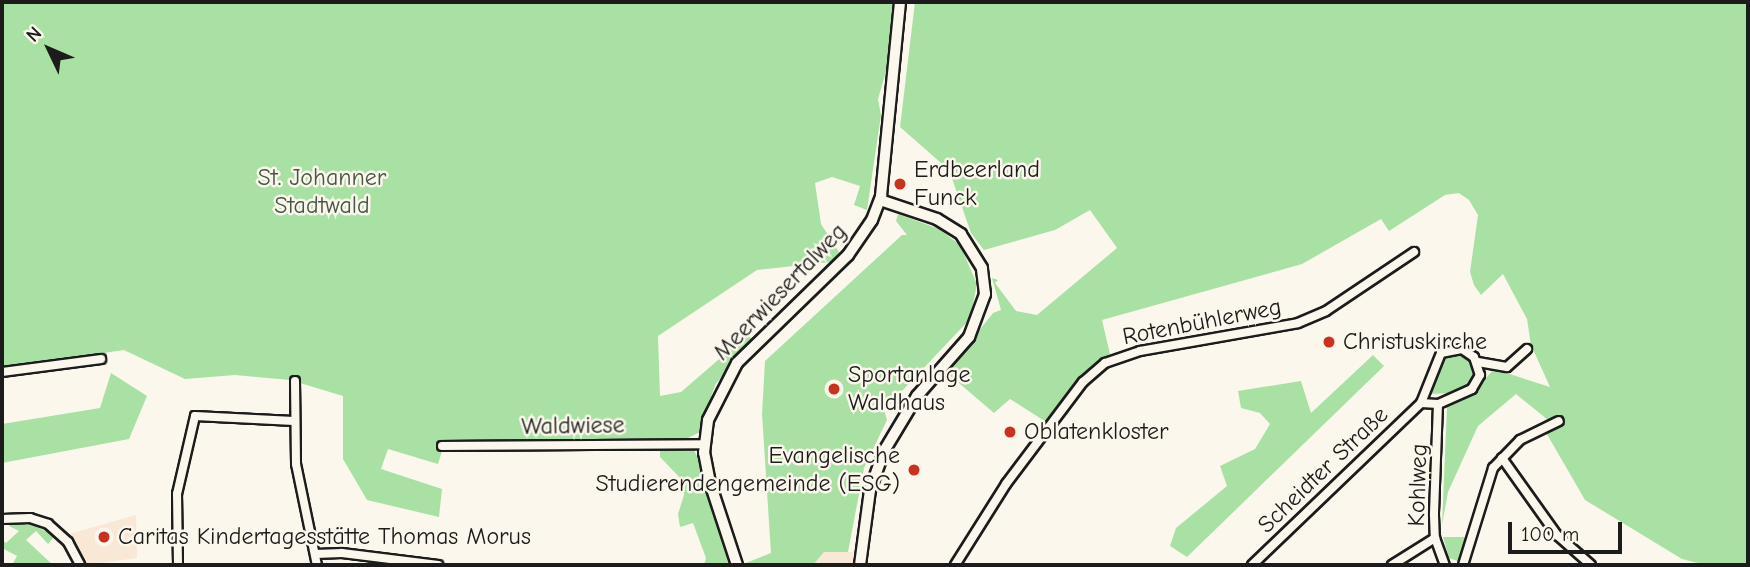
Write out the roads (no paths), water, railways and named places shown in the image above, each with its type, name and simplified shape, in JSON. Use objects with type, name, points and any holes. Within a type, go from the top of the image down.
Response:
[{"type":"main road","name":"Meerwiesertalweg","points":[[737,565],[710,483],[704,444],[712,408],[728,374],[848,255],[880,200],[900,2]]},
{"type":"main road","points":[[860,565],[870,490],[884,451],[917,396],[978,323],[985,294],[982,268],[961,234],[937,219],[880,200]]},
{"type":"street","name":"Rotenbühlerweg","points":[[955,565],[1006,484],[1083,382],[1105,363],[1140,351],[1298,323],[1326,310],[1414,252]]},
{"type":"street","name":"Scheidter Straße","points":[[1252,565],[1420,403],[1441,353],[1462,349],[1478,362],[1480,375],[1472,389],[1438,404],[1420,403]]},
{"type":"street","points":[[1478,362],[1507,367],[1527,349]]},
{"type":"street","points":[[2,372],[101,359]]},
{"type":"street","points":[[295,381],[294,421],[298,477],[317,565]]},
{"type":"street","name":"Kohlweg","points":[[1438,404],[1436,538],[1446,565]]},
{"type":"street","points":[[178,565],[177,494],[195,416],[294,421]]},
{"type":"street","points":[[1463,565],[1488,478],[1502,458],[1530,433],[1559,421]]},
{"type":"street","name":"Waldwiese","points":[[442,446],[704,444]]},
{"type":"street","points":[[1502,458],[1557,535],[1591,565]]},
{"type":"street","points":[[2,519],[20,517],[48,524],[68,542],[80,565]]},
{"type":"street","points":[[1392,565],[1436,538]]},
{"type":"street","points":[[314,554],[342,553],[439,565]]},
{"type":"place","name":"Erdbeerland Funck","points":[[900,184]]},
{"type":"place","name":"Christuskirche","points":[[1329,342]]},
{"type":"place","name":"Sportanlage Waldhaus","points":[[834,389]]},
{"type":"place","name":"Oblatenkloster","points":[[1010,432]]},
{"type":"place","name":"Evangelische Studierendengemeinde (ESG)","points":[[914,470]]},
{"type":"place","name":"Caritas Kindertagesstätte Thomas Morus","points":[[104,537]]},
{"type":"park label","name":"St. Johanner Stadtwald","points":[[322,192]]}]
